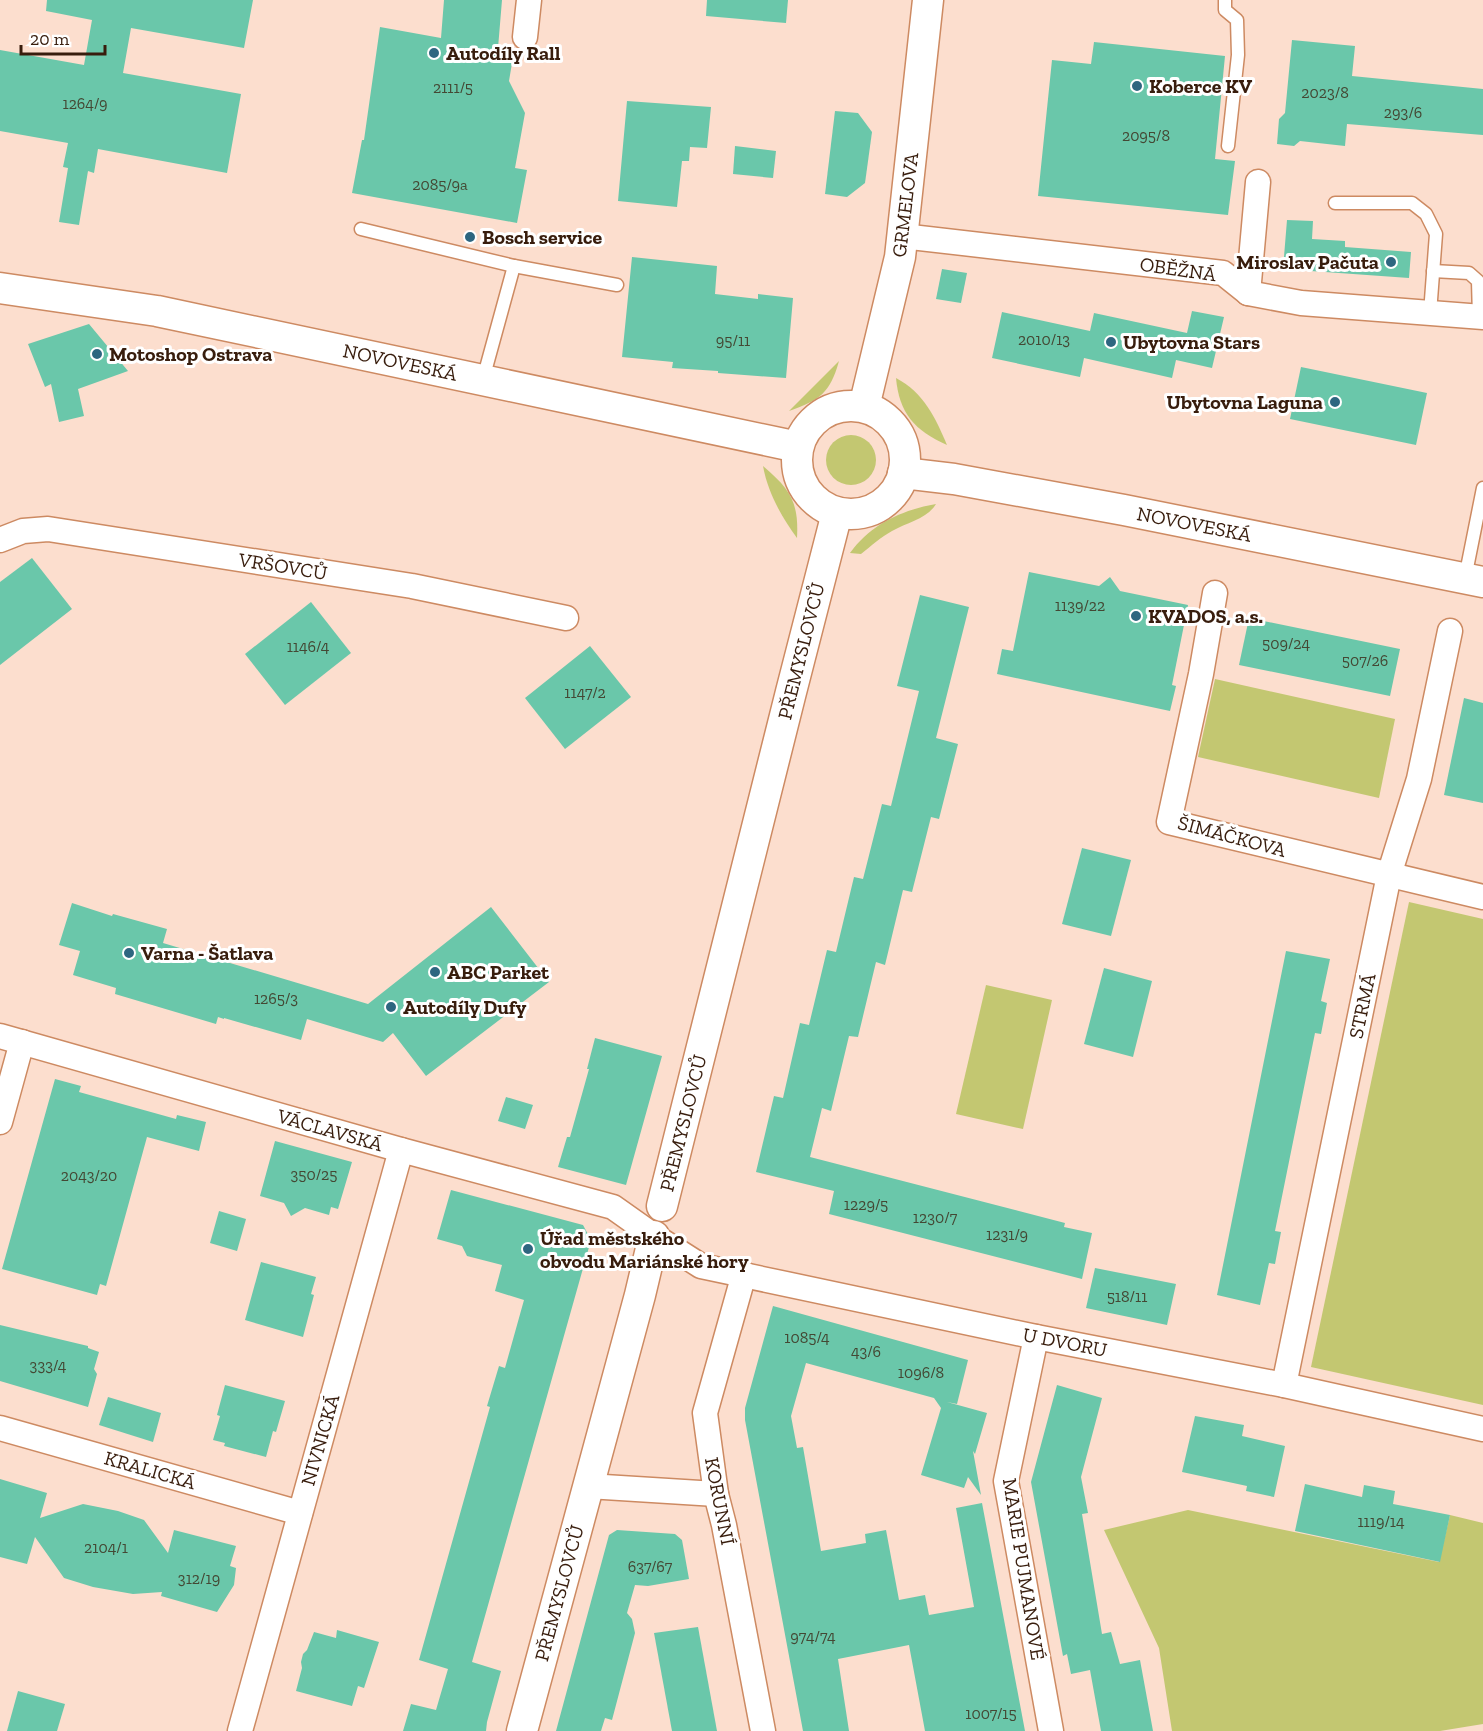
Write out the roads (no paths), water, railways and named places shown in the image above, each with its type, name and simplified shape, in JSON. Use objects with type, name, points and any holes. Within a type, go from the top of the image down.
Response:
[{"type":"street","points":[[525,37],[529,0]]},
{"type":"street","name":"GRMELOVA","points":[[864,407],[900,257],[927,0]]},
{"type":"street","points":[[1248,293],[1258,182]]},
{"type":"street","name":"OBĚŽNÁ","points":[[902,236],[1223,273],[1248,293],[1301,303],[1481,317]]},
{"type":"street","name":"NOVOVESKÁ","points":[[0,288],[157,311],[798,447]]},
{"type":"street","points":[[843,406],[864,407],[883,416],[897,432],[904,452],[903,473],[894,492],[879,507],[859,514],[837,513],[819,504],[804,488],[797,468],[798,447],[807,428],[823,414],[843,406]]},
{"type":"street","name":"NOVOVESKÁ","points":[[903,473],[954,479],[1113,508],[1474,580]]},
{"type":"street","name":"PŘEMYSLOVCŮ","points":[[522,1731],[640,1295],[837,513]]},
{"type":"street","name":"VRŠOVCŮ","points":[[0,540],[23,531],[48,529],[412,586],[566,618]]},
{"type":"street","name":"ŠIMÁČKOVA","points":[[1215,593],[1201,674],[1169,822],[1483,897]]},
{"type":"street","name":"STRMÁ","points":[[1284,1385],[1389,875],[1419,779],[1450,631]]},
{"type":"street","points":[[0,1122],[11,1039]]},
{"type":"street","name":"VÁCLAVSKÁ","points":[[11,1039],[401,1150],[613,1207],[654,1236]]},
{"type":"street","name":"NIVNICKÁ","points":[[240,1731],[401,1150]]},
{"type":"street","name":"U DVORU","points":[[654,1236],[701,1266],[1036,1337],[1284,1385],[1483,1429]]},
{"type":"street","name":"KORUNNÍ","points":[[744,1274],[705,1413],[716,1494],[724,1525],[763,1731]]},
{"type":"street","name":"MARIE PUJMANOVÉ","points":[[1036,1337],[1006,1480],[1051,1731]]},
{"type":"street","name":"KRALICKÁ","points":[[0,1428],[300,1513]]},
{"type":"street","points":[[588,1486],[716,1494]]},
{"type":"lane","points":[[1225,0],[1225,9],[1237,20],[1238,55],[1228,146]]},
{"type":"lane","points":[[1335,203],[1412,202],[1426,214],[1436,234],[1430,313]]},
{"type":"lane","points":[[361,229],[514,266],[617,285]]},
{"type":"lane","points":[[483,379],[514,266]]},
{"type":"lane","points":[[1433,271],[1469,273],[1478,281],[1481,317]]},
{"type":"lane","points":[[1474,580],[1483,488]]},
{"type":"place","name":"Autodíly Rall","points":[[434,53]]},
{"type":"place","name":"Koberce KV","points":[[1137,86]]},
{"type":"place","name":"Bosch service","points":[[470,237]]},
{"type":"place","name":"Miroslav Pačuta","points":[[1391,262]]},
{"type":"place","name":"Ubytovna Stars","points":[[1111,342]]},
{"type":"place","name":"Motoshop Ostrava","points":[[97,354]]},
{"type":"place","name":"Ubytovna Laguna","points":[[1335,402]]},
{"type":"place","name":"KVADOS, a.s.","points":[[1136,616]]},
{"type":"place","name":"Varna - Šatlava","points":[[129,953]]},
{"type":"place","name":"ABC Parket","points":[[435,972]]},
{"type":"place","name":"Autodíly Dufy","points":[[391,1007]]},
{"type":"place","name":"Úřad městského obvodu Mariánské hory","points":[[528,1249]]}]
